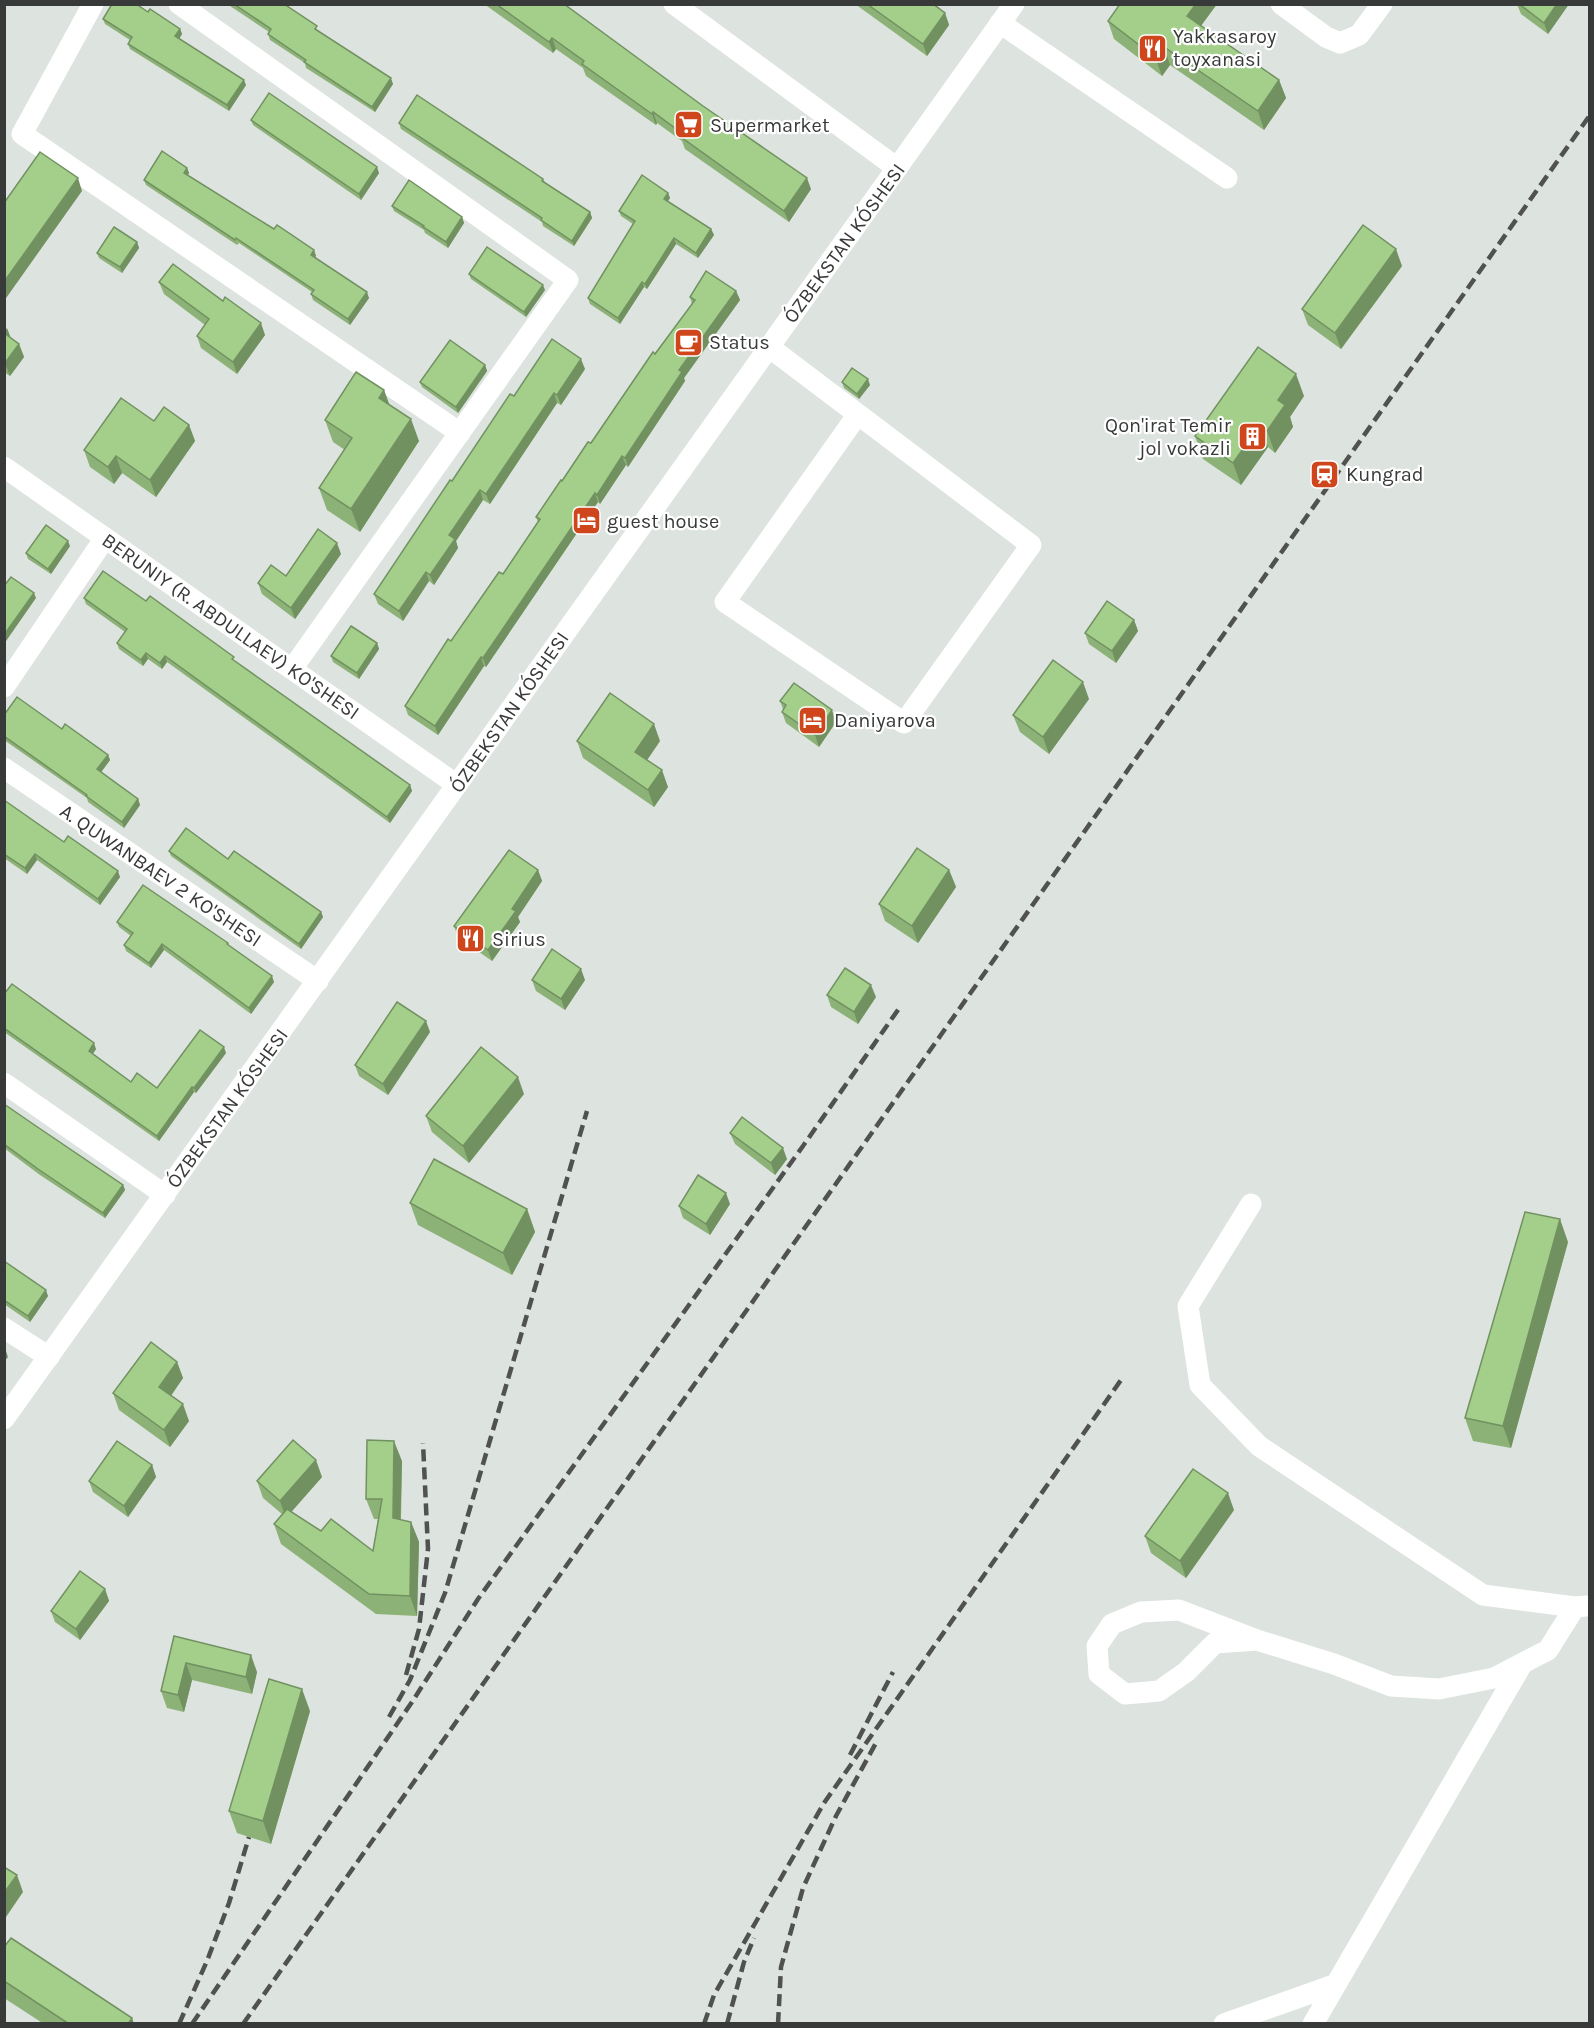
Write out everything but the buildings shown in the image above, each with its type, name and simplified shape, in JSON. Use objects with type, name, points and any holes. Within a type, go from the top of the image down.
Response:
[{"type":"street","points":[[93,4],[22,134],[460,433]]},
{"type":"street","points":[[178,4],[568,280],[292,669]]},
{"type":"street","points":[[674,4],[897,168]]},
{"type":"street","name":"ÓZBEKSTAN KÓSHESI","points":[[4,1419],[1014,4]]},
{"type":"street","points":[[1281,4],[1326,37],[1340,43],[1359,35],[1382,4]]},
{"type":"street","points":[[1000,23],[1227,178]]},
{"type":"street","points":[[769,347],[858,414],[1031,545],[904,723],[725,602],[858,414]]},
{"type":"street","name":"BERUNIY (R. ABDULLAEV) KO'SHESI","points":[[4,467],[457,785]]},
{"type":"street","points":[[4,687],[105,538]]},
{"type":"street","name":"A. QUWANBAEV 2 KO'SHESI","points":[[4,768],[318,981]]},
{"type":"street","points":[[4,1083],[165,1195]]},
{"type":"street","points":[[1251,1204],[1188,1306],[1200,1384],[1259,1446],[1483,1595],[1582,1607]]},
{"type":"street","points":[[4,1328],[49,1357]]},
{"type":"street","points":[[1257,1640],[1215,1643],[1186,1672],[1159,1691],[1125,1694],[1099,1674],[1096,1646],[1112,1624],[1141,1612],[1179,1610],[1257,1640],[1334,1664],[1391,1686],[1438,1689],[1494,1678],[1548,1650],[1582,1607]]},
{"type":"street","points":[[1313,2024],[1523,1663]]},
{"type":"street","points":[[1224,2024],[1334,1985]]},
{"type":"railway","points":[[243,2024],[1590,115]]},
{"type":"railway","points":[[192,2024],[412,1702],[478,1599],[900,1007]]},
{"type":"railway","points":[[389,1717],[410,1680],[445,1593],[587,1111]]},
{"type":"railway","points":[[704,2024],[714,1995],[824,1803],[1121,1380]]},
{"type":"railway","points":[[406,1675],[419,1629],[428,1549],[423,1443]]},
{"type":"railway","points":[[850,1755],[893,1672]]},
{"type":"railway","points":[[778,2024],[781,1967],[803,1888],[836,1816],[877,1741]]},
{"type":"railway","points":[[179,2024],[207,1961],[229,1903],[249,1837]]},
{"type":"railway","points":[[727,2024],[744,1962],[754,1938]]},
{"type":"place","name":"Yakkasaroy toyxanasi","points":[[1152,48]]},
{"type":"place","name":"Supermarket","points":[[689,125]]},
{"type":"place","name":"Status","points":[[688,342]]},
{"type":"place","name":"Qon'irat Temir jol vokazli","points":[[1252,437]]},
{"type":"place","name":"Kungrad","points":[[1325,474]]},
{"type":"place","name":"guest house","points":[[586,521]]},
{"type":"place","name":"Daniyarova","points":[[813,720]]},
{"type":"place","name":"Sirius","points":[[471,939]]}]
